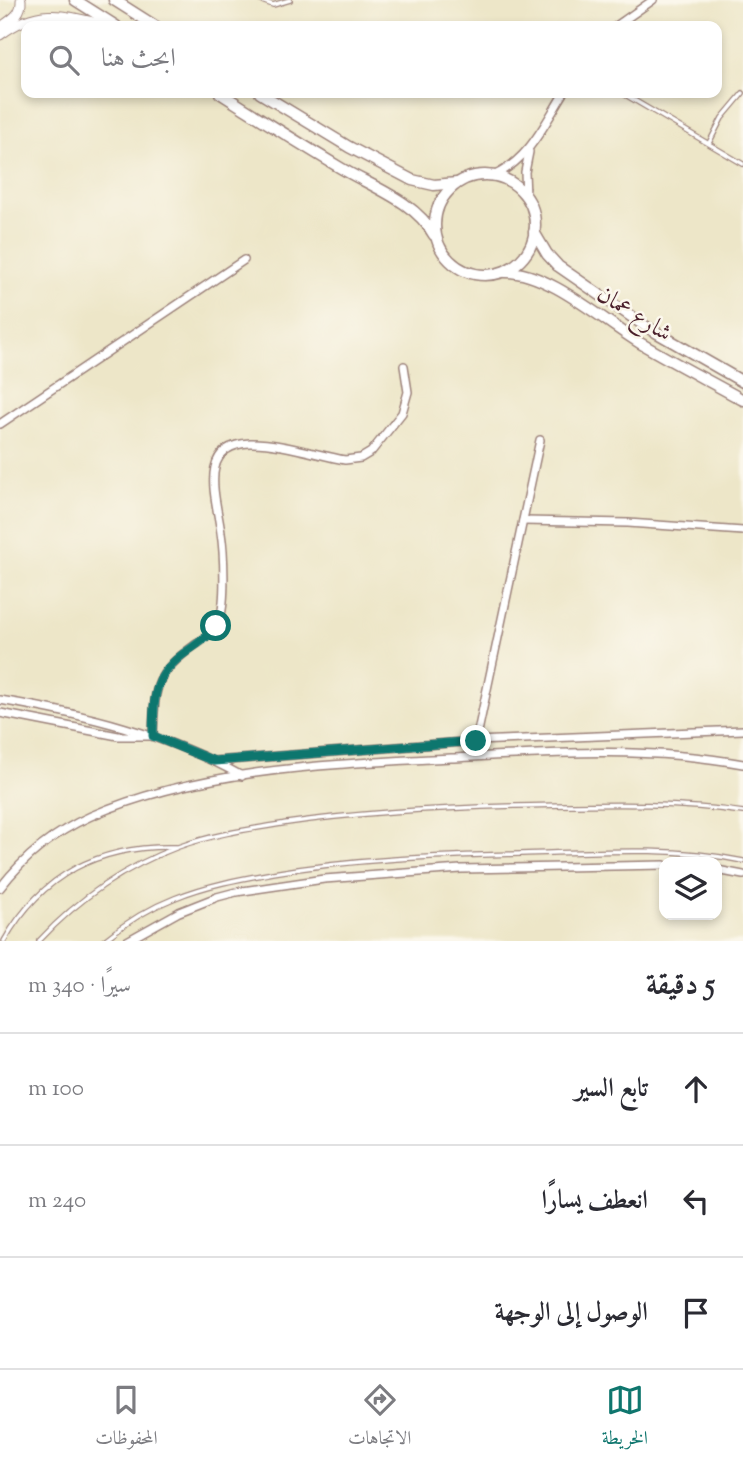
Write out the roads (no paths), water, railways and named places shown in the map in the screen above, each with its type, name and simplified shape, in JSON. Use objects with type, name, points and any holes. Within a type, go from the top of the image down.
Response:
[{"type":"main road","points":[[75,0],[108,21]]},
{"type":"main road","points":[[114,0],[147,21]]},
{"type":"main road","points":[[228,98],[408,206],[428,225],[449,260],[468,272],[479,275],[502,272],[520,260],[532,243],[533,214],[526,197],[512,183],[493,176],[474,176],[457,183],[435,185],[412,180],[349,147],[268,98]]},
{"type":"main road","points":[[437,240],[435,230],[438,208],[442,199],[457,183]]},
{"type":"main road","name":"شارع عمان","points":[[534,232],[558,266],[645,326],[743,382]]},
{"type":"main road","name":"شارع عمان","points":[[502,272],[531,275],[549,283],[628,335],[743,401]]},
{"type":"street","points":[[0,28],[18,14],[21,0]]},
{"type":"street","points":[[623,21],[653,0]]},
{"type":"street","points":[[23,21],[51,14],[70,15],[92,21]]},
{"type":"street","points":[[0,35],[21,22]]},
{"type":"street","points":[[493,176],[510,167],[530,148],[561,98]]},
{"type":"street","points":[[526,197],[525,172],[530,148]]},
{"type":"street","points":[[0,424],[244,260]]},
{"type":"street","points":[[153,736],[154,700],[163,674],[178,658],[210,635],[222,614],[223,545],[212,482],[218,461],[228,450],[249,443],[345,460],[361,458],[374,447],[406,406],[408,392],[404,366]]},
{"type":"street","points":[[476,741],[540,440]]},
{"type":"street","points":[[523,521],[628,523],[743,531]]},
{"type":"street","points":[[0,700],[92,718],[153,736],[214,761],[242,776]]},
{"type":"street","points":[[0,713],[118,736],[153,736]]},
{"type":"street","points":[[214,761],[476,741],[743,730]]},
{"type":"street","points":[[0,888],[36,850],[62,831],[91,816],[173,790],[242,776],[365,763],[541,754],[665,754],[743,764]]},
{"type":"street","points":[[127,941],[160,920],[197,904],[236,892],[438,870],[659,865]]},
{"type":"street","points":[[722,871],[743,875]]},
{"type":"lane","points":[[262,1],[278,5],[290,0]]},
{"type":"lane","points":[[709,144],[722,118],[743,93]]},
{"type":"lane","points":[[631,98],[743,164]]},
{"type":"lane","points":[[39,941],[93,892],[135,866],[179,847],[226,832],[319,819],[414,810],[638,803],[743,812]]},
{"type":"lane","points":[[4,941],[30,903],[52,883],[77,866],[91,859],[126,850],[179,847]]},
{"type":"lane","points":[[103,941],[145,912],[194,891],[252,877],[333,864],[429,857],[622,851],[680,852],[743,861]]}]
